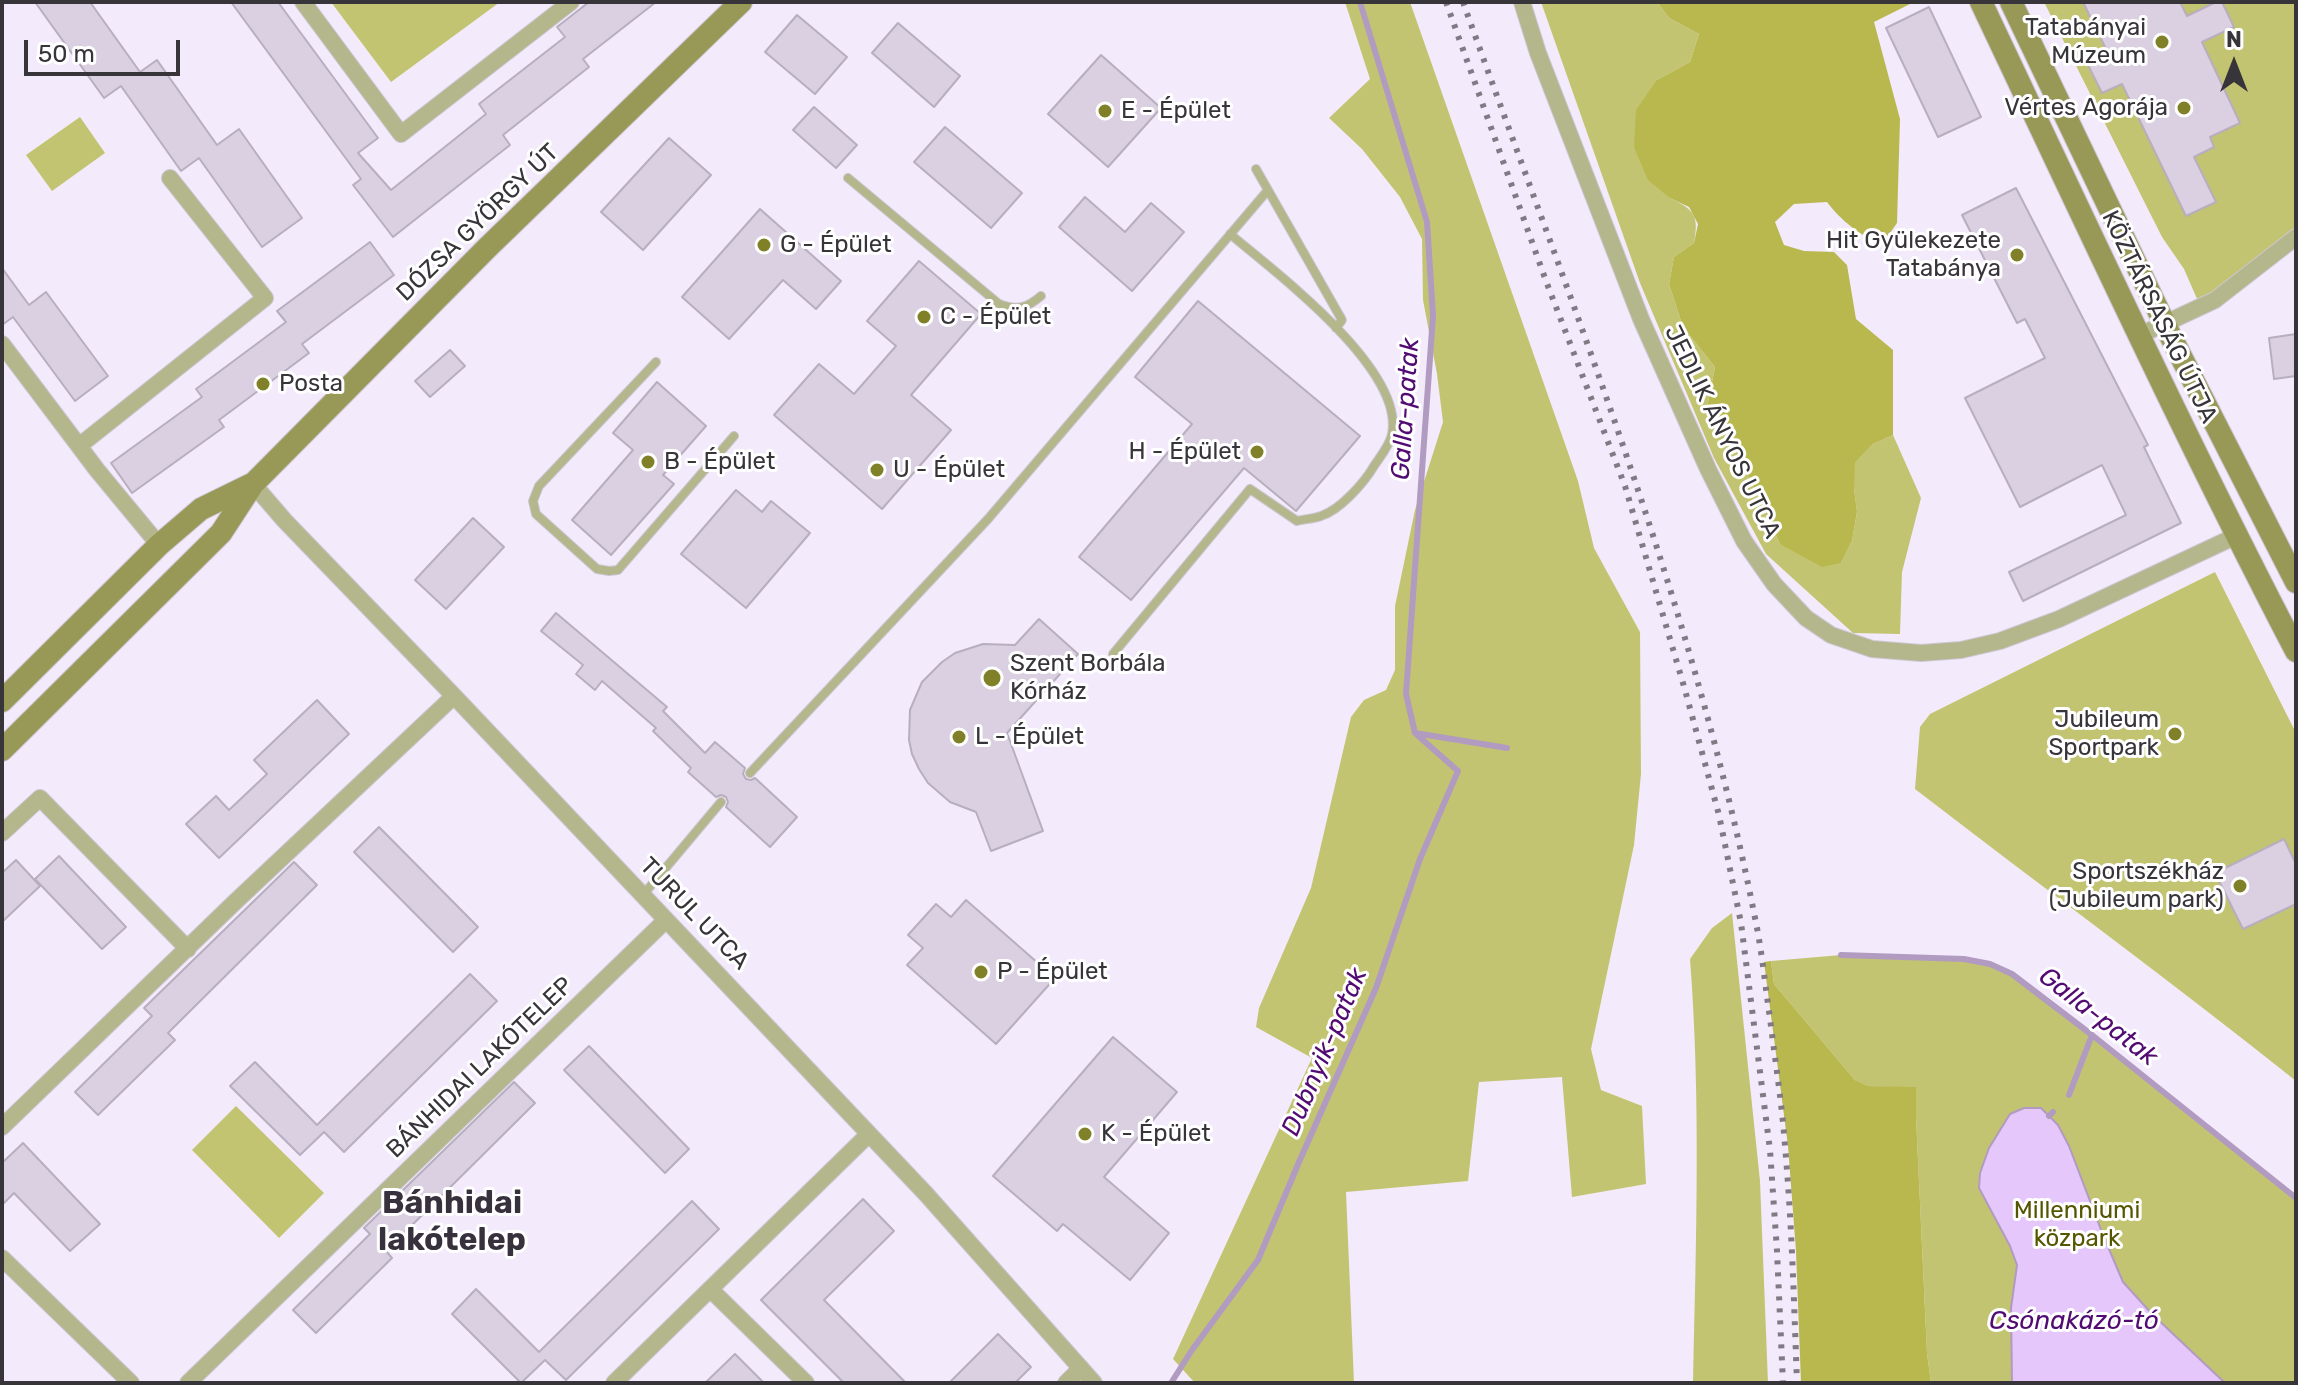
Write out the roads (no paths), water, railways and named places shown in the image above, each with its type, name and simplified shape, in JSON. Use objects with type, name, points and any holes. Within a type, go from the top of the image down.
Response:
[{"type":"street","points":[[303,2],[401,134],[571,2]]},
{"type":"street","name":"DÓZSA GYÖRGY ÚT","points":[[2,750],[221,533],[253,484],[487,248],[741,2]]},
{"type":"street","name":"JEDLIK ÁNYOS UTCA","points":[[1522,2],[1538,53],[1641,319],[1708,469],[1744,541],[1774,584],[1806,618],[1831,635],[1872,649],[1921,653],[1961,650],[2000,641],[2059,619],[2236,536]]},
{"type":"street","name":"KÖZTÁRSASÁG ÚTJA","points":[[1981,2],[2138,336],[2296,651]]},
{"type":"street","name":"KÖZTÁRSASÁG ÚTJA","points":[[2011,2],[2164,324],[2296,582]]},
{"type":"street","points":[[79,446],[265,298],[170,178]]},
{"type":"street","points":[[2138,336],[2215,300],[2296,237]]},
{"type":"street","points":[[2,344],[159,545]]},
{"type":"street","name":"DÓZSA GYÖRGY ÚT","points":[[2,701],[159,545],[201,509],[253,484]]},
{"type":"street","name":"TURUL UTCA","points":[[253,484],[926,1194],[1094,1383]]},
{"type":"street","points":[[2236,536],[2265,522]]},
{"type":"street","points":[[2,1127],[454,696]]},
{"type":"street","points":[[2,833],[40,798],[188,949]]},
{"type":"street","name":"BÁNHIDAI LAKÓTELEP","points":[[188,1383],[666,920]]},
{"type":"street","points":[[614,1383],[869,1134]]},
{"type":"street","points":[[2,1258],[131,1383]]},
{"type":"street","points":[[710,1289],[806,1383]]},
{"type":"street","points":[[1066,1383],[1081,1368]]},
{"type":"lane","points":[[1256,169],[1342,320],[1336,328]]},
{"type":"lane","points":[[848,178],[999,304],[1013,309],[1029,306],[1041,296]]},
{"type":"lane","points":[[750,773],[988,519],[1268,190]]},
{"type":"lane","points":[[1113,654],[1250,489],[1297,521],[1324,515],[1364,482],[1392,434],[1391,404],[1359,351],[1230,234]]},
{"type":"lane","points":[[656,362],[539,486],[533,501],[536,514],[597,569],[618,570],[734,436]]},
{"type":"lane","points":[[643,895],[721,802]]},
{"type":"water","name":"Csónakázó-tó","points":[[2024,1108],[2041,1108],[2058,1125],[2123,1282],[2225,1383],[2012,1383],[2011,1308],[2017,1265],[1979,1188],[1980,1173],[1989,1148],[2010,1114]]},
{"type":"waterway","name":"Galla-patak","points":[[1360,2],[1427,222],[1433,316],[1406,694],[1415,733],[1507,748]]},
{"type":"waterway","name":"Dubnyik-patak","points":[[1171,1383],[1258,1260],[1376,988],[1420,859],[1458,771],[1415,733]]},
{"type":"waterway","name":"Galla-patak","points":[[1841,955],[1964,959],[1990,964],[2012,974],[2296,1198]]},
{"type":"waterway","points":[[2069,1095],[2092,1035]]},
{"type":"waterway","points":[[2049,1116],[2053,1112]]},
{"type":"railway","points":[[1446,2],[1546,281],[1625,486],[1719,815],[1741,923],[1770,1150],[1783,1383]]},
{"type":"railway","points":[[1463,2],[1587,341],[1664,569],[1729,801],[1757,930],[1784,1130],[1797,1383]]},
{"type":"place","name":"Tatabányai Múzeum","points":[[2162,42]]},
{"type":"place","name":"Vértes Agorája","points":[[2184,108]]},
{"type":"place","name":"E - Épület","points":[[1105,111]]},
{"type":"place","name":"G - Épület","points":[[764,245]]},
{"type":"place","name":"Hit Gyülekezete Tatabánya","points":[[2017,255]]},
{"type":"place","name":"C - Épület","points":[[924,317]]},
{"type":"place","name":"Posta","points":[[263,384]]},
{"type":"place","name":"H - Épület","points":[[1257,452]]},
{"type":"place","name":"B - Épület","points":[[648,462]]},
{"type":"place","name":"U - Épület","points":[[877,470]]},
{"type":"place","name":"Szent Borbála Kórház","points":[[992,678]]},
{"type":"place","name":"Jubileum Sportpark","points":[[2175,734]]},
{"type":"place","name":"L - Épület","points":[[959,737]]},
{"type":"place","name":"Sportszékház (Jubileum park)","points":[[2240,886]]},
{"type":"place","name":"P - Épület","points":[[981,972]]},
{"type":"place","name":"K - Épület","points":[[1085,1134]]},
{"type":"district","name":"Bánhidai lakótelep","points":[[452,1222]]},
{"type":"park label","name":"Millenniumi közpark","points":[[2077,1225]]}]
